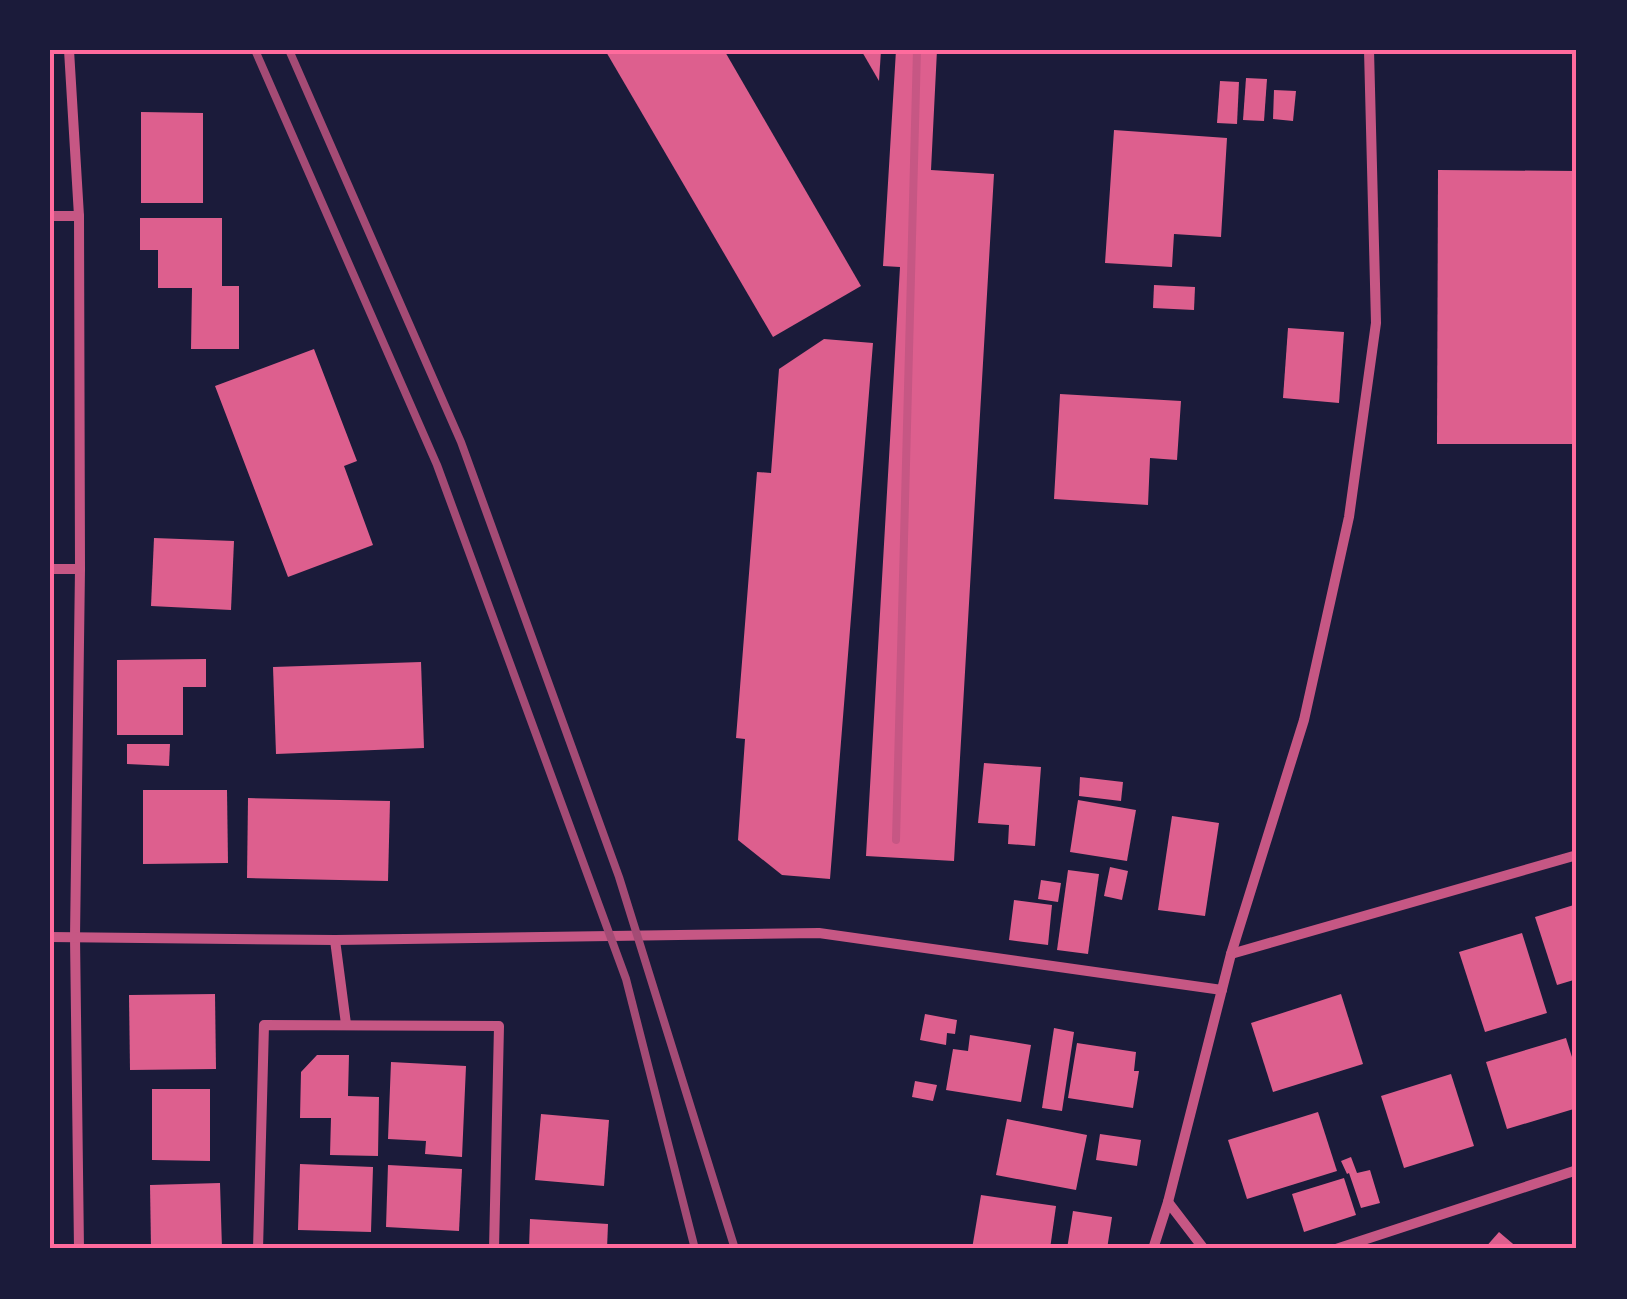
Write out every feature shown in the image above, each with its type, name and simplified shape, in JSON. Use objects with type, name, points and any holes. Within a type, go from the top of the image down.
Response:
[{"type":"street","points":[[69,50],[78,216],[79,1249]]},
{"type":"street","points":[[1154,1249],[1232,954],[1304,720],[1349,516],[1376,323],[1368,50]]},
{"type":"street","points":[[50,216],[78,216]]},
{"type":"street","points":[[50,568],[80,569]]},
{"type":"street","points":[[1232,954],[1577,855]]},
{"type":"street","points":[[50,937],[336,940],[819,932],[1222,990]]},
{"type":"street","points":[[336,940],[346,1024]]},
{"type":"street","points":[[258,1249],[264,1025],[346,1024],[499,1026],[494,1249]]},
{"type":"street","points":[[1336,1249],[1577,1170]]},
{"type":"street","points":[[1168,1202],[1204,1249]]},
{"type":"lane","points":[[896,840],[916,50]]},
{"type":"building","points":[[605,50],[724,50],[861,286],[773,337]]},
{"type":"building","points":[[861,50],[881,50],[879,81]]},
{"type":"building","points":[[896,50],[937,50],[931,170],[994,174],[954,861],[866,856],[900,267],[883,266]]},
{"type":"building","points":[[1246,78],[1267,79],[1264,121],[1243,120]]},
{"type":"building","points":[[1220,81],[1239,82],[1237,124],[1217,123]]},
{"type":"building","points":[[1274,90],[1296,91],[1293,121],[1273,119]]},
{"type":"building","points":[[141,112],[203,113],[203,203],[141,203]]},
{"type":"building","points":[[1114,130],[1227,138],[1221,237],[1174,234],[1172,267],[1105,263]]},
{"type":"building","points":[[1438,170],[1577,171],[1577,444],[1437,444]]},
{"type":"building","points":[[140,218],[222,218],[222,286],[239,286],[239,349],[191,349],[192,288],[158,288],[158,250],[140,250]]},
{"type":"building","points":[[1154,285],[1195,287],[1194,310],[1153,308]]},
{"type":"building","points":[[1288,328],[1344,332],[1339,403],[1283,398]]},
{"type":"building","points":[[824,339],[873,343],[830,879],[782,875],[738,840],[745,739],[736,738],[757,472],[771,473],[779,369]]},
{"type":"building","points":[[314,349],[357,461],[344,466],[373,545],[288,577],[215,386]]},
{"type":"building","points":[[1060,394],[1181,401],[1177,460],[1150,458],[1148,505],[1054,499]]},
{"type":"building","points":[[154,538],[234,541],[231,610],[151,606]]},
{"type":"building","points":[[206,659],[206,687],[183,687],[183,735],[117,735],[117,660]]},
{"type":"building","points":[[421,662],[424,748],[276,754],[273,667]]},
{"type":"building","points":[[127,744],[170,744],[169,766],[127,764]]},
{"type":"building","points":[[984,763],[1041,767],[1035,846],[1008,844],[1009,825],[978,823]]},
{"type":"building","points":[[1080,777],[1123,782],[1121,801],[1079,796]]},
{"type":"building","points":[[143,790],[227,790],[228,863],[143,864]]},
{"type":"building","points":[[248,798],[390,801],[388,881],[247,878]]},
{"type":"building","points":[[1078,800],[1136,810],[1127,861],[1070,852]]},
{"type":"building","points":[[1172,816],[1219,823],[1205,916],[1158,910]]},
{"type":"building","points":[[1110,867],[1128,871],[1122,900],[1104,896]]},
{"type":"building","points":[[1068,870],[1099,874],[1088,954],[1057,950]]},
{"type":"building","points":[[1041,880],[1061,883],[1058,902],[1038,899]]},
{"type":"building","points":[[1014,900],[1052,905],[1048,945],[1009,940]]},
{"type":"building","points":[[1577,904],[1577,979],[1557,985],[1535,917]]},
{"type":"building","points":[[1522,933],[1547,1013],[1485,1032],[1459,952]]},
{"type":"building","points":[[215,994],[216,1069],[130,1070],[129,995]]},
{"type":"building","points":[[1341,994],[1363,1064],[1273,1092],[1251,1023]]},
{"type":"building","points":[[925,1014],[957,1020],[955,1034],[947,1033],[946,1045],[920,1040]]},
{"type":"building","points":[[1054,1028],[1074,1032],[1062,1111],[1042,1108]]},
{"type":"building","points":[[970,1035],[1031,1045],[1021,1102],[946,1090],[953,1049],[968,1051]]},
{"type":"building","points":[[1566,1038],[1577,1073],[1577,1108],[1507,1129],[1486,1062]]},
{"type":"building","points":[[1077,1043],[1136,1052],[1134,1071],[1139,1071],[1133,1108],[1068,1098]]},
{"type":"building","points":[[317,1055],[349,1055],[348,1096],[379,1097],[378,1156],[330,1155],[331,1118],[300,1118],[301,1072]]},
{"type":"building","points":[[391,1062],[466,1066],[462,1157],[425,1154],[426,1141],[388,1139]]},
{"type":"building","points":[[1451,1074],[1474,1146],[1404,1168],[1381,1096]]},
{"type":"building","points":[[915,1081],[937,1085],[933,1101],[912,1097]]},
{"type":"building","points":[[152,1089],[210,1089],[210,1161],[152,1160]]},
{"type":"building","points":[[1318,1112],[1337,1171],[1247,1199],[1228,1140]]},
{"type":"building","points":[[541,1114],[609,1120],[604,1186],[535,1180]]},
{"type":"building","points":[[1007,1119],[1087,1135],[1076,1190],[996,1175]]},
{"type":"building","points":[[1100,1134],[1141,1140],[1137,1166],[1096,1160]]},
{"type":"building","points":[[1351,1157],[1357,1173],[1370,1170],[1380,1203],[1361,1208],[1341,1161]]},
{"type":"building","points":[[300,1164],[373,1167],[371,1232],[298,1230]]},
{"type":"building","points":[[388,1165],[462,1169],[459,1231],[386,1227]]},
{"type":"building","points":[[1344,1178],[1356,1215],[1304,1232],[1292,1194]]},
{"type":"building","points":[[220,1183],[222,1249],[151,1249],[150,1185]]},
{"type":"building","points":[[981,1195],[1056,1206],[1050,1249],[972,1249]]},
{"type":"building","points":[[1073,1211],[1112,1217],[1107,1249],[1067,1249]]},
{"type":"building","points":[[530,1219],[608,1224],[607,1249],[529,1249]]},
{"type":"building","points":[[1499,1232],[1519,1249],[1484,1249]]},
{"type":"railway","points":[[255,50],[437,465],[626,979],[695,1249]]},
{"type":"railway","points":[[289,50],[461,442],[619,877],[735,1249]]}]
